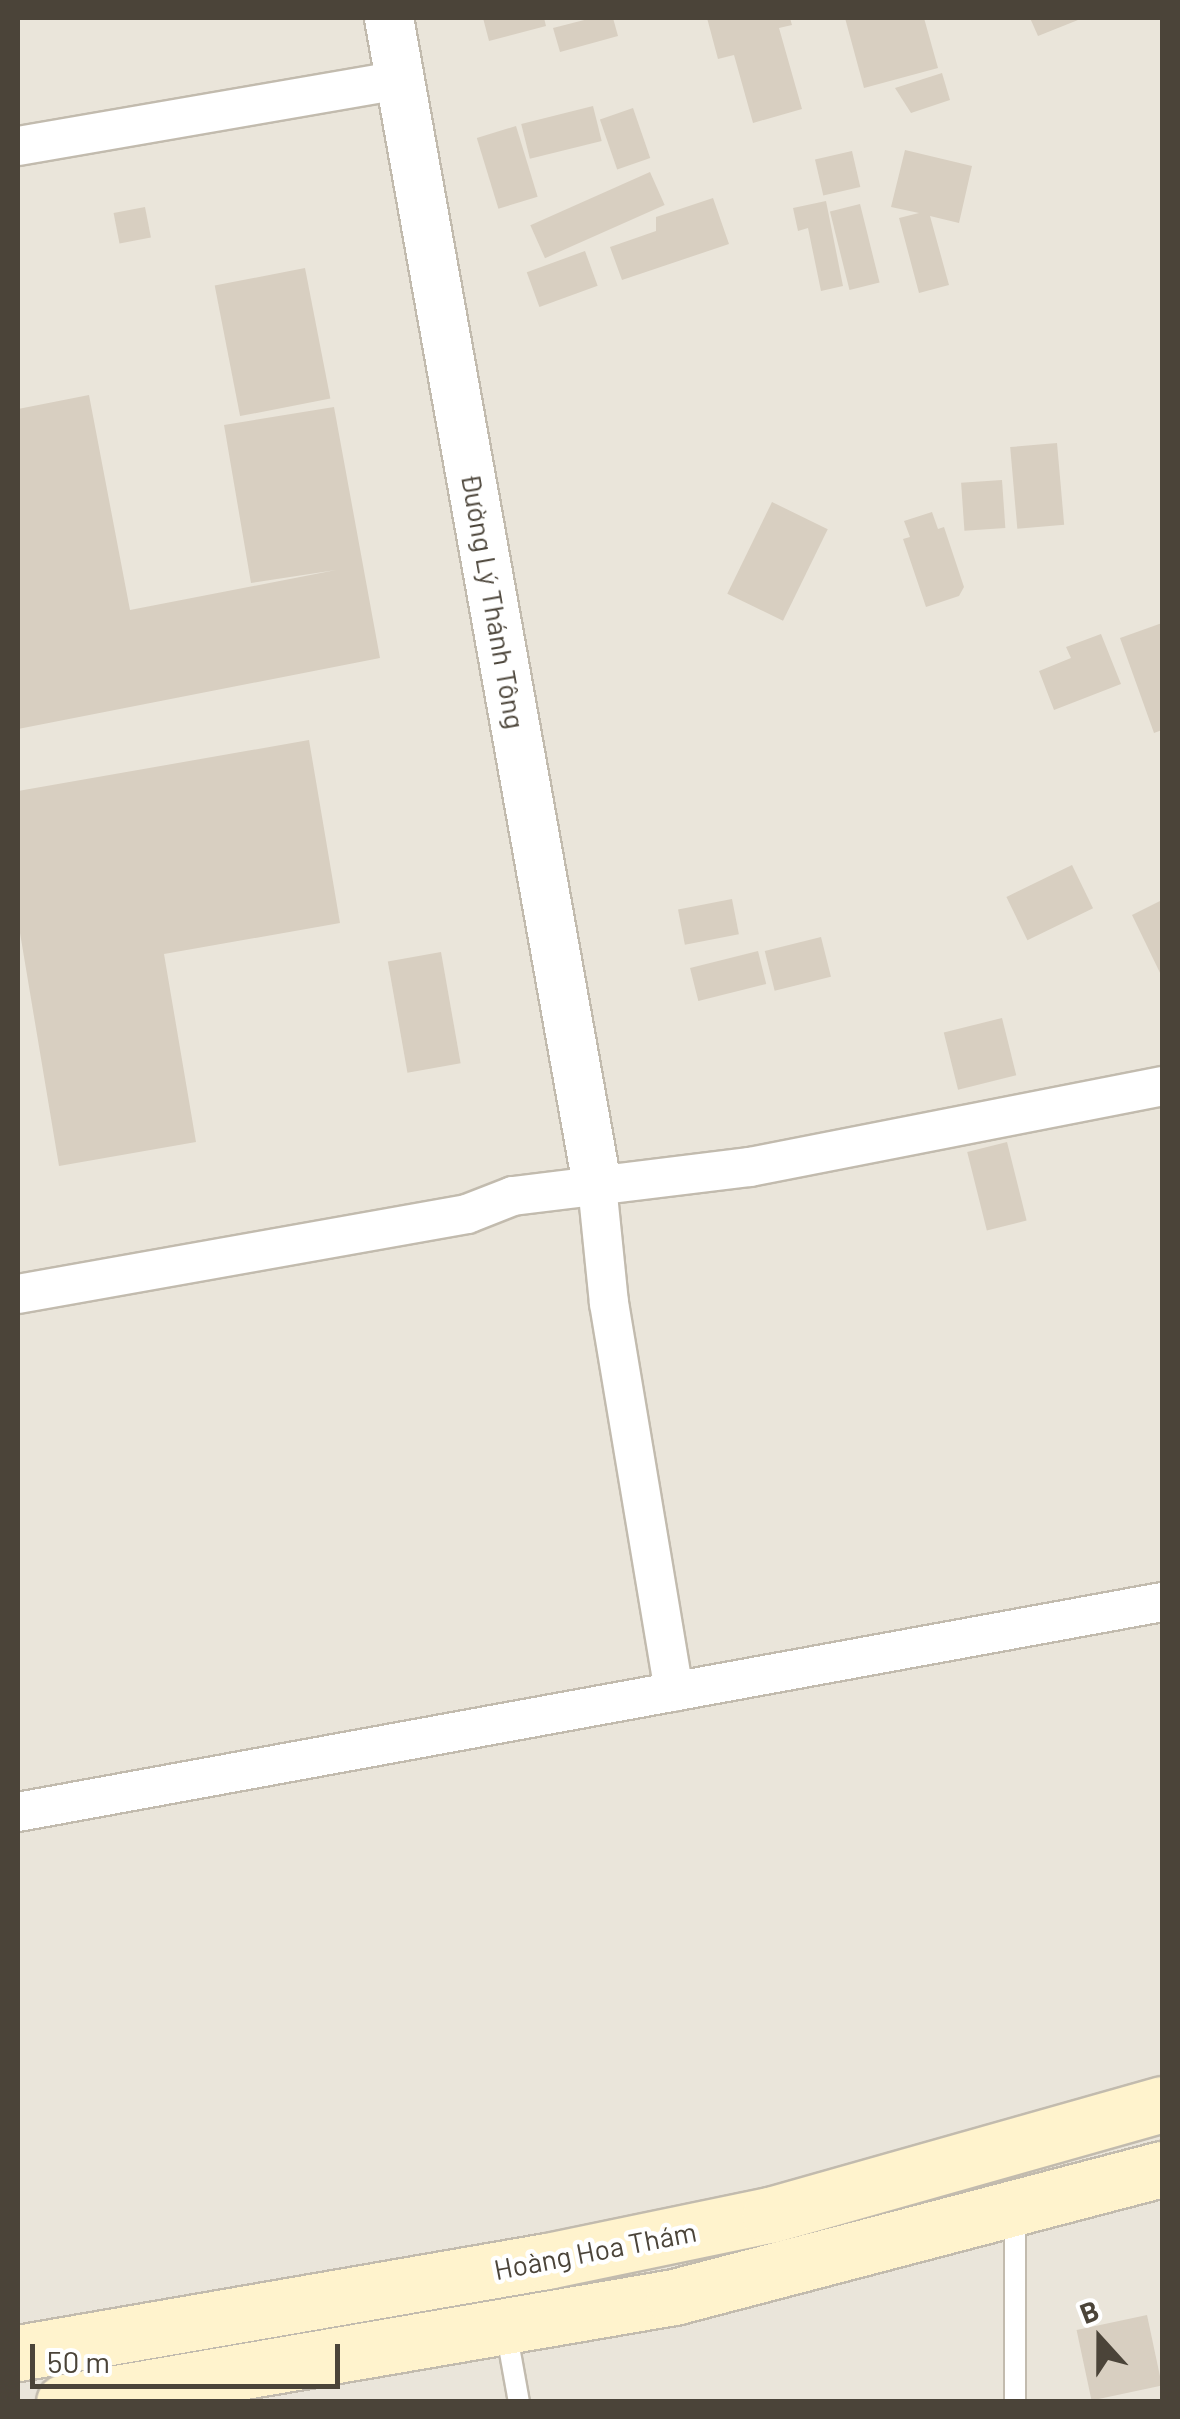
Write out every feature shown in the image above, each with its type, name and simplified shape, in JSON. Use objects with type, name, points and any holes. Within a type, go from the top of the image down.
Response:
[{"type":"main road","name":"Hoàng Hoa Thám","points":[[18,2353],[547,2261],[770,2215],[1162,2104]]},
{"type":"main road","points":[[64,2402],[674,2297],[1162,2168]]},
{"type":"street","name":"Đường Lý Thánh Tông","points":[[390,18],[598,1186]]},
{"type":"street","points":[[18,146],[402,80]]},
{"type":"street","points":[[18,1294],[466,1214],[513,1196],[750,1167],[1162,1086]]},
{"type":"street","points":[[598,1186],[609,1303],[674,1692]]},
{"type":"street","points":[[18,1812],[1162,1602]]},
{"type":"lane","points":[[1014,2402],[1015,2208]]},
{"type":"lane","points":[[506,2327],[519,2402]]},
{"type":"shaded area","points":[[18,18],[1162,18],[1162,2401],[18,2401]]},
{"type":"building","points":[[483,18],[544,18],[546,26],[489,41]]},
{"type":"building","points":[[592,18],[613,18],[618,36],[560,52],[553,28]]},
{"type":"building","points":[[707,18],[790,18],[792,25],[779,28],[802,109],[753,123],[734,55],[718,59]]},
{"type":"building","points":[[845,18],[924,18],[938,68],[864,88]]},
{"type":"building","points":[[1030,18],[1083,18],[1038,36]]},
{"type":"building","points":[[942,73],[950,100],[911,113],[895,88]]},
{"type":"building","points":[[593,106],[602,141],[530,159],[521,124]]},
{"type":"building","points":[[633,108],[650,158],[617,170],[600,119]]},
{"type":"building","points":[[516,126],[538,197],[498,209],[477,138]]},
{"type":"building","points":[[905,150],[972,166],[959,223],[930,216],[949,285],[919,293],[899,218],[919,213],[891,207]]},
{"type":"building","points":[[852,151],[860,187],[823,196],[815,160]]},
{"type":"building","points":[[650,172],[665,205],[545,258],[530,225]]},
{"type":"building","points":[[713,198],[729,244],[622,280],[610,247],[656,231],[656,217]]},
{"type":"building","points":[[826,201],[843,286],[821,291],[808,228],[798,231],[793,208]]},
{"type":"building","points":[[860,204],[880,283],[850,290],[830,211]]},
{"type":"building","points":[[145,207],[151,237],[120,244],[114,213]]},
{"type":"building","points":[[585,251],[598,286],[539,307],[527,272]]},
{"type":"building","points":[[305,268],[330,399],[240,416],[215,286]]},
{"type":"building","points":[[89,395],[130,610],[336,570],[251,583],[224,425],[334,407],[380,658],[18,729],[18,409]]},
{"type":"building","points":[[1057,443],[1064,525],[1017,529],[1010,447]]},
{"type":"building","points":[[1002,480],[1005,528],[964,531],[961,483]]},
{"type":"building","points":[[772,502],[828,529],[783,621],[727,594]]},
{"type":"building","points":[[932,512],[938,529],[944,527],[964,587],[959,596],[926,607],[903,539],[910,537],[904,521]]},
{"type":"building","points":[[1162,623],[1162,730],[1154,733],[1120,638]]},
{"type":"building","points":[[1101,634],[1121,684],[1054,710],[1039,671],[1071,658],[1066,647]]},
{"type":"building","points":[[309,740],[340,923],[164,954],[196,1142],[59,1166],[18,921],[18,791]]},
{"type":"building","points":[[1072,865],[1093,908],[1027,940],[1006,897]]},
{"type":"building","points":[[732,899],[739,934],[685,945],[678,909]]},
{"type":"building","points":[[1162,900],[1162,977],[1132,915]]},
{"type":"building","points":[[821,937],[831,977],[775,991],[765,951]]},
{"type":"building","points":[[758,951],[766,984],[698,1001],[690,968]]},
{"type":"building","points":[[441,952],[461,1063],[407,1073],[388,961]]},
{"type":"building","points":[[1002,1018],[1016,1075],[958,1090],[944,1033]]},
{"type":"building","points":[[1007,1142],[1027,1221],[987,1231],[967,1152]]},
{"type":"building","points":[[1147,2315],[1162,2385],[1092,2400],[1077,2330]]}]
